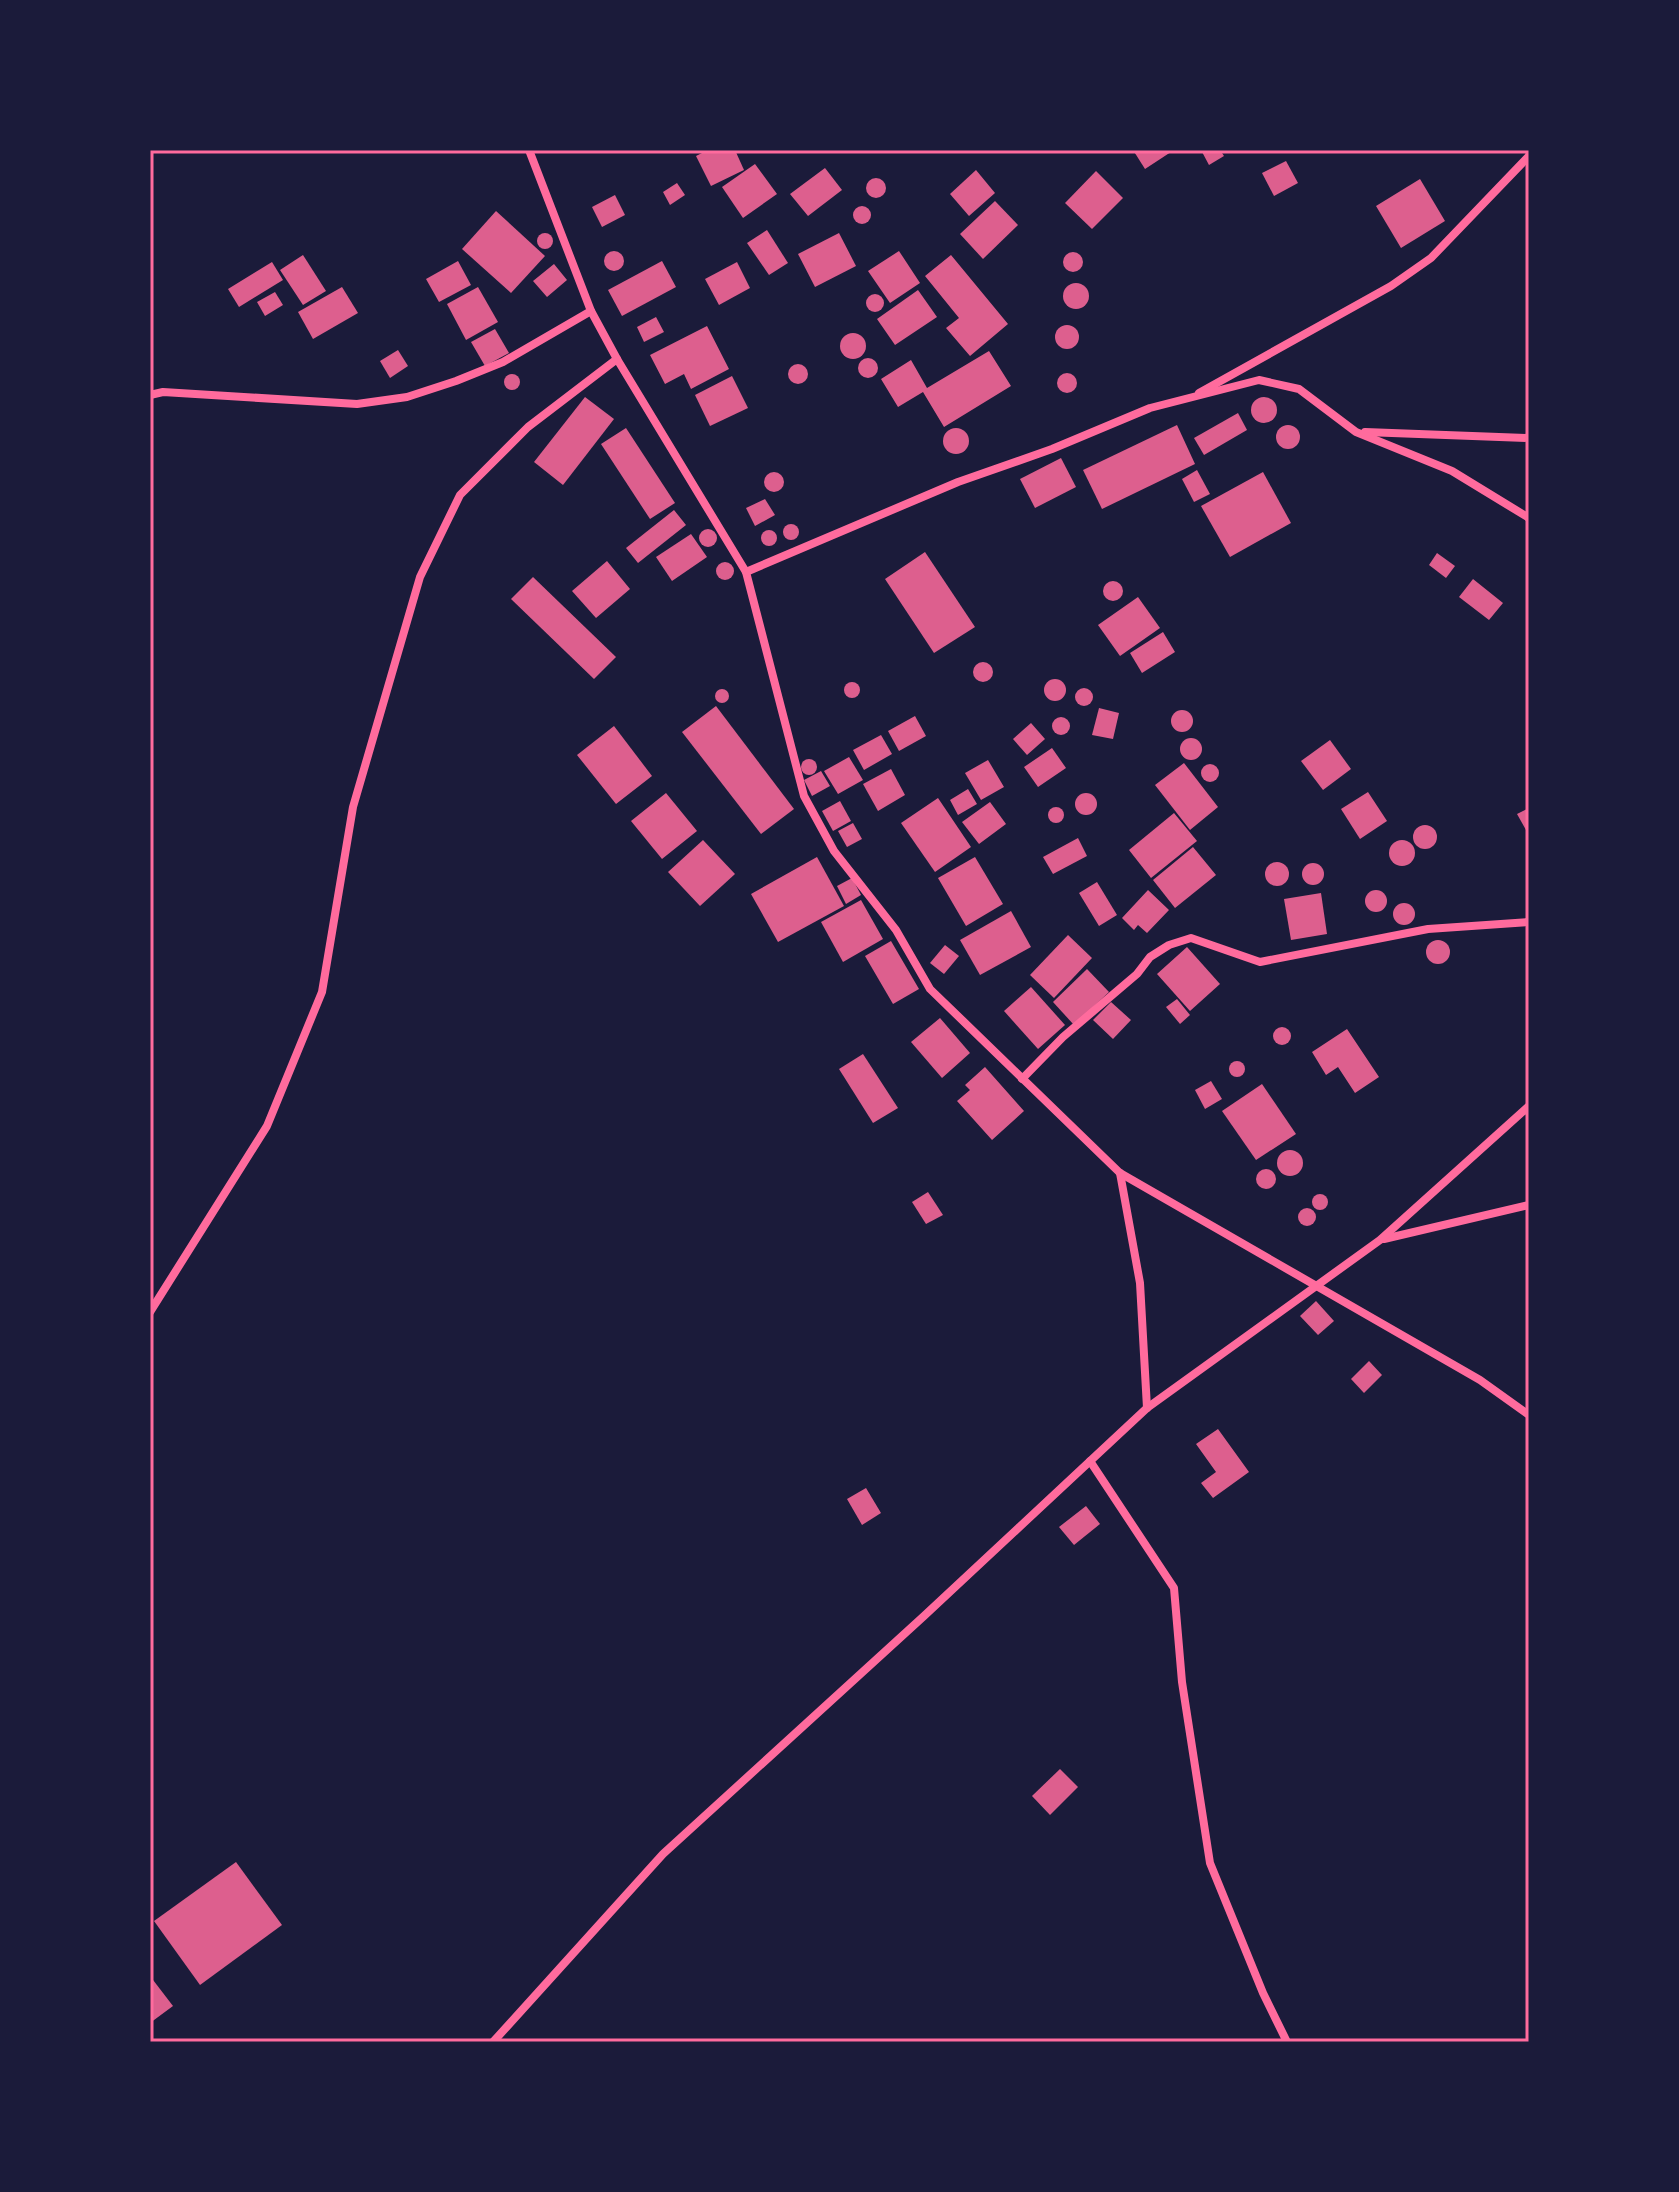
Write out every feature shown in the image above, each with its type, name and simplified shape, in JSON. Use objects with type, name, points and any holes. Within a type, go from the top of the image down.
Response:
[{"type":"street","points":[[529,150],[591,311],[746,572],[804,796],[834,851],[896,930],[930,989],[1120,1173],[1480,1380],[1529,1415]]},
{"type":"street","points":[[1188,399],[1391,286],[1431,258],[1529,156]]},
{"type":"street","points":[[150,389],[357,404],[407,397],[503,362],[591,311]]},
{"type":"street","points":[[150,1312],[267,1126],[322,992],[353,807],[420,577],[453,508],[460,495],[528,427],[617,359]]},
{"type":"street","points":[[746,572],[958,482],[1052,449],[1150,408],[1259,380],[1299,389],[1356,432],[1452,471],[1529,518]]},
{"type":"street","points":[[150,395],[163,392]]},
{"type":"street","points":[[1356,432],[1529,438]]},
{"type":"street","points":[[1022,1079],[1063,1037],[1137,974],[1150,957],[1169,945],[1191,938],[1260,962],[1428,929],[1529,922]]},
{"type":"street","points":[[493,2042],[663,1854],[1147,1408],[1380,1240],[1529,1106]]},
{"type":"street","points":[[1120,1173],[1140,1283],[1147,1408]]},
{"type":"street","points":[[1380,1240],[1529,1205]]},
{"type":"street","points":[[1090,1461],[1174,1588],[1182,1682],[1210,1863],[1263,1993],[1287,2042]]},
{"type":"building","points":[[708,150],[735,150],[744,170],[711,186],[696,156]]},
{"type":"building","points":[[1133,150],[1174,150],[1145,169]]},
{"type":"building","points":[[1201,150],[1220,150],[1224,156],[1209,165]]},
{"type":"building","points":[[1286,161],[1298,183],[1274,196],[1262,173]]},
{"type":"building","points":[[755,164],[777,194],[743,218],[722,187]]},
{"type":"building","points":[[825,168],[842,190],[808,216],[790,194]]},
{"type":"building","points":[[976,170],[995,193],[969,216],[950,194]]},
{"type":"building","points":[[1096,171],[1123,198],[1092,229],[1065,203]]},
{"type":"building","points":[[876,178],[883,181],[886,188],[883,195],[876,198],[869,195],[866,188],[869,181]]},
{"type":"building","points":[[1420,179],[1445,221],[1401,248],[1376,206]]},
{"type":"building","points":[[677,183],[685,195],[670,205],[663,192]]},
{"type":"building","points":[[615,195],[625,215],[602,227],[592,207]]},
{"type":"building","points":[[995,201],[1018,225],[983,259],[960,234]]},
{"type":"building","points":[[858,206],[866,206],[871,215],[869,222],[858,224],[853,219],[853,211]]},
{"type":"building","points":[[496,211],[545,256],[511,293],[462,249]]},
{"type":"building","points":[[767,230],[788,263],[769,275],[747,243]]},
{"type":"building","points":[[545,233],[551,235],[551,247],[545,249],[539,247],[537,241],[539,235]]},
{"type":"building","points":[[839,233],[856,266],[815,287],[798,254]]},
{"type":"building","points":[[610,251],[618,251],[624,261],[618,271],[610,271],[604,265],[604,257]]},
{"type":"building","points":[[899,251],[920,283],[890,303],[868,271]]},
{"type":"building","points":[[1073,252],[1080,255],[1083,262],[1080,269],[1073,272],[1066,269],[1063,262],[1066,255]]},
{"type":"building","points":[[303,255],[326,291],[303,305],[280,270]]},
{"type":"building","points":[[951,255],[1008,324],[970,356],[946,328],[959,318],[925,276]]},
{"type":"building","points":[[458,261],[471,285],[439,302],[426,279]]},
{"type":"building","points":[[662,261],[676,287],[622,316],[608,290]]},
{"type":"building","points":[[272,262],[283,280],[239,307],[228,289]]},
{"type":"building","points":[[737,262],[750,288],[719,305],[705,279]]},
{"type":"building","points":[[554,264],[567,280],[547,297],[533,281]]},
{"type":"building","points":[[1076,283],[1085,287],[1089,296],[1085,305],[1076,309],[1067,305],[1063,296],[1067,287]]},
{"type":"building","points":[[342,287],[358,313],[313,339],[298,312]]},
{"type":"building","points":[[478,287],[498,322],[466,340],[447,304]]},
{"type":"building","points":[[918,290],[937,317],[895,345],[877,319]]},
{"type":"building","points":[[275,292],[283,305],[265,316],[257,302]]},
{"type":"building","points":[[875,294],[884,303],[875,312],[866,303]]},
{"type":"building","points":[[656,317],[664,332],[644,342],[637,327]]},
{"type":"building","points":[[1067,325],[1076,328],[1079,337],[1076,346],[1067,349],[1058,346],[1055,337],[1058,328]]},
{"type":"building","points":[[707,326],[729,369],[691,389],[684,374],[665,384],[650,355]]},
{"type":"building","points":[[495,329],[509,353],[485,366],[471,342]]},
{"type":"building","points":[[853,333],[862,337],[866,346],[862,355],[853,359],[844,355],[840,346],[844,337]]},
{"type":"building","points":[[398,350],[408,366],[390,378],[380,361]]},
{"type":"building","points":[[989,351],[1011,386],[944,427],[923,392],[898,407],[881,379],[911,360],[927,388]]},
{"type":"building","points":[[868,358],[875,361],[878,368],[875,375],[868,378],[861,375],[858,368],[861,361]]},
{"type":"building","points":[[798,364],[805,367],[808,374],[805,381],[798,384],[791,381],[788,374],[791,367]]},
{"type":"building","points":[[1063,373],[1071,373],[1077,383],[1071,393],[1063,393],[1057,387],[1057,379]]},
{"type":"building","points":[[509,374],[515,374],[520,382],[518,388],[509,390],[504,385],[504,379]]},
{"type":"building","points":[[732,376],[748,408],[710,426],[695,395]]},
{"type":"building","points":[[585,397],[614,419],[563,485],[534,462]]},
{"type":"building","points":[[1264,397],[1273,401],[1277,410],[1273,419],[1264,423],[1255,419],[1251,410],[1255,401]]},
{"type":"building","points":[[1238,413],[1247,430],[1204,455],[1194,438]]},
{"type":"building","points":[[1177,425],[1195,464],[1102,509],[1083,470]]},
{"type":"building","points":[[1288,425],[1297,428],[1300,437],[1297,446],[1288,449],[1279,446],[1276,437],[1279,428]]},
{"type":"building","points":[[626,428],[675,503],[650,519],[601,444]]},
{"type":"building","points":[[956,428],[965,432],[969,441],[965,450],[956,454],[947,450],[943,441],[947,432]]},
{"type":"building","points":[[1061,458],[1076,487],[1035,508],[1020,479]]},
{"type":"building","points":[[1197,470],[1210,494],[1194,502],[1182,479]]},
{"type":"building","points":[[770,472],[778,472],[784,482],[778,492],[770,492],[764,486],[764,478]]},
{"type":"building","points":[[1263,472],[1291,523],[1230,557],[1201,506]]},
{"type":"building","points":[[765,499],[775,515],[755,526],[746,508]]},
{"type":"building","points":[[674,510],[686,525],[638,563],[626,548]]},
{"type":"building","points":[[791,524],[799,532],[791,540],[783,532]]},
{"type":"building","points":[[708,529],[717,538],[708,547],[699,538]]},
{"type":"building","points":[[769,530],[775,532],[775,544],[769,546],[763,544],[761,538],[763,532]]},
{"type":"building","points":[[691,534],[707,557],[672,581],[656,557]]},
{"type":"building","points":[[925,552],[975,627],[934,653],[885,579]]},
{"type":"building","points":[[1437,553],[1455,566],[1446,578],[1429,565]]},
{"type":"building","points":[[607,561],[630,589],[596,618],[572,591]]},
{"type":"building","points":[[725,562],[734,571],[725,580],[716,571]]},
{"type":"building","points":[[533,577],[616,657],[594,679],[511,599]]},
{"type":"building","points":[[1473,579],[1503,603],[1489,620],[1459,597]]},
{"type":"building","points":[[1113,581],[1120,584],[1123,591],[1120,598],[1113,601],[1106,598],[1103,591],[1106,584]]},
{"type":"building","points":[[1138,597],[1160,628],[1120,656],[1098,625]]},
{"type":"building","points":[[1163,632],[1175,652],[1142,673],[1130,653]]},
{"type":"building","points":[[983,662],[990,665],[993,672],[990,679],[983,682],[976,679],[973,672],[976,665]]},
{"type":"building","points":[[1055,679],[1063,682],[1066,690],[1063,698],[1055,701],[1047,698],[1044,690],[1047,682]]},
{"type":"building","points":[[852,682],[858,684],[858,696],[852,698],[846,696],[844,690],[846,684]]},
{"type":"building","points":[[1084,688],[1093,697],[1084,706],[1075,697]]},
{"type":"building","points":[[722,689],[729,696],[722,703],[715,696]]},
{"type":"building","points":[[716,706],[794,809],[761,834],[682,732]]},
{"type":"building","points":[[1099,708],[1119,713],[1113,739],[1092,735]]},
{"type":"building","points":[[1182,710],[1190,713],[1193,721],[1190,729],[1182,732],[1174,729],[1171,721],[1174,713]]},
{"type":"building","points":[[915,716],[926,736],[899,751],[888,731]]},
{"type":"building","points":[[1061,717],[1070,726],[1061,735],[1052,726]]},
{"type":"building","points":[[1031,723],[1045,739],[1027,755],[1013,739]]},
{"type":"building","points":[[614,726],[652,776],[616,804],[577,755]]},
{"type":"building","points":[[881,735],[892,754],[864,770],[853,750]]},
{"type":"building","points":[[1191,738],[1202,749],[1191,760],[1180,749]]},
{"type":"building","points":[[1330,740],[1351,769],[1323,790],[1301,761]]},
{"type":"building","points":[[1052,748],[1066,768],[1038,787],[1024,767]]},
{"type":"building","points":[[849,757],[863,780],[838,794],[824,771]]},
{"type":"building","points":[[809,759],[817,767],[809,775],[801,767]]},
{"type":"building","points":[[988,760],[1004,787],[981,800],[965,773]]},
{"type":"building","points":[[1184,763],[1218,807],[1190,830],[1155,785]]},
{"type":"building","points":[[1210,764],[1219,773],[1210,782],[1201,773]]},
{"type":"building","points":[[891,769],[905,795],[878,811],[863,784]]},
{"type":"building","points":[[821,771],[830,786],[812,796],[804,780]]},
{"type":"building","points":[[968,789],[977,804],[958,815],[950,800]]},
{"type":"building","points":[[1368,792],[1387,821],[1360,839],[1341,809]]},
{"type":"building","points":[[666,793],[697,831],[662,859],[631,821]]},
{"type":"building","points":[[1086,793],[1094,796],[1097,804],[1094,812],[1086,815],[1078,812],[1075,804],[1078,796]]},
{"type":"building","points":[[938,798],[971,847],[935,872],[901,823]]},
{"type":"building","points":[[840,801],[851,821],[833,831],[822,811]]},
{"type":"building","points":[[990,802],[1006,824],[979,844],[962,822]]},
{"type":"building","points":[[1053,807],[1059,807],[1064,815],[1062,821],[1053,823],[1048,818],[1048,812]]},
{"type":"building","points":[[1529,808],[1529,829],[1526,830],[1517,814]]},
{"type":"building","points":[[1174,813],[1197,841],[1151,878],[1129,850]]},
{"type":"building","points":[[853,823],[862,839],[847,847],[838,831]]},
{"type":"building","points":[[1425,825],[1436,832],[1437,837],[1430,848],[1425,849],[1414,842],[1413,837],[1420,826]]},
{"type":"building","points":[[1078,838],[1087,856],[1053,874],[1043,857]]},
{"type":"building","points":[[703,840],[735,874],[700,906],[668,872]]},
{"type":"building","points":[[1402,840],[1411,844],[1415,853],[1411,862],[1402,866],[1393,862],[1389,853],[1393,844]]},
{"type":"building","points":[[1193,847],[1216,875],[1175,908],[1153,880]]},
{"type":"building","points":[[817,857],[844,906],[778,942],[751,894]]},
{"type":"building","points":[[975,857],[1003,904],[966,926],[938,878]]},
{"type":"building","points":[[1277,862],[1286,865],[1289,874],[1286,883],[1277,886],[1268,883],[1265,874],[1268,865]]},
{"type":"building","points":[[1313,863],[1321,866],[1324,874],[1321,882],[1313,885],[1305,882],[1302,874],[1305,866]]},
{"type":"building","points":[[852,878],[861,895],[846,904],[837,886]]},
{"type":"building","points":[[1097,882],[1117,915],[1099,926],[1079,893]]},
{"type":"building","points":[[1148,890],[1169,910],[1147,933],[1138,925],[1134,930],[1122,918]]},
{"type":"building","points":[[1372,890],[1380,890],[1387,901],[1380,912],[1372,912],[1365,905],[1365,897]]},
{"type":"building","points":[[1321,893],[1327,934],[1291,940],[1284,899]]},
{"type":"building","points":[[861,900],[883,939],[843,962],[821,922]]},
{"type":"building","points":[[1404,903],[1412,906],[1415,914],[1412,922],[1404,925],[1396,922],[1393,914],[1396,906]]},
{"type":"building","points":[[1011,911],[1031,947],[980,975],[960,940]]},
{"type":"building","points":[[1068,935],[1092,958],[1054,998],[1030,975]]},
{"type":"building","points":[[1438,940],[1447,943],[1450,952],[1447,961],[1438,964],[1429,961],[1426,952],[1429,943]]},
{"type":"building","points":[[891,941],[919,989],[893,1004],[865,956]]},
{"type":"building","points":[[945,945],[959,956],[944,974],[930,963]]},
{"type":"building","points":[[1187,947],[1220,984],[1190,1011],[1157,974]]},
{"type":"building","points":[[1087,969],[1109,992],[1074,1025],[1053,1002]]},
{"type":"building","points":[[1031,987],[1065,1025],[1038,1049],[1004,1011]]},
{"type":"building","points":[[1177,999],[1190,1015],[1180,1024],[1166,1007]]},
{"type":"building","points":[[1111,1002],[1131,1020],[1113,1039],[1093,1020]]},
{"type":"building","points":[[940,1018],[970,1053],[942,1078],[911,1042]]},
{"type":"building","points":[[1282,1027],[1291,1036],[1282,1045],[1273,1036]]},
{"type":"building","points":[[1347,1029],[1379,1077],[1355,1093],[1338,1067],[1326,1075],[1312,1052]]},
{"type":"building","points":[[863,1054],[898,1108],[873,1123],[839,1069]]},
{"type":"building","points":[[1237,1061],[1245,1069],[1237,1077],[1229,1069]]},
{"type":"building","points":[[985,1067],[1024,1111],[992,1140],[957,1101],[970,1090],[965,1085]]},
{"type":"building","points":[[1211,1081],[1222,1099],[1205,1109],[1195,1090]]},
{"type":"building","points":[[1262,1084],[1296,1134],[1256,1160],[1222,1111]]},
{"type":"building","points":[[1290,1150],[1299,1154],[1303,1163],[1299,1172],[1290,1176],[1281,1172],[1277,1163],[1281,1154]]},
{"type":"building","points":[[1266,1169],[1273,1172],[1276,1179],[1273,1186],[1266,1189],[1259,1186],[1256,1179],[1259,1172]]},
{"type":"building","points":[[928,1192],[943,1215],[926,1224],[912,1202]]},
{"type":"building","points":[[1317,1194],[1323,1194],[1328,1202],[1326,1208],[1317,1210],[1312,1205],[1312,1199]]},
{"type":"building","points":[[1307,1208],[1316,1217],[1307,1226],[1298,1217]]},
{"type":"building","points":[[1316,1301],[1334,1321],[1318,1335],[1300,1316]]},
{"type":"building","points":[[1369,1361],[1382,1375],[1364,1393],[1351,1379]]},
{"type":"building","points":[[1218,1429],[1249,1472],[1213,1498],[1201,1483],[1216,1472],[1196,1444]]},
{"type":"building","points":[[866,1488],[881,1513],[862,1525],[847,1499]]},
{"type":"building","points":[[1086,1506],[1100,1524],[1074,1545],[1059,1527]]},
{"type":"building","points":[[1060,1769],[1078,1787],[1050,1815],[1032,1796]]},
{"type":"building","points":[[236,1862],[282,1925],[200,1985],[154,1921]]},
{"type":"building","points":[[150,1976],[173,2006],[150,2023]]}]
